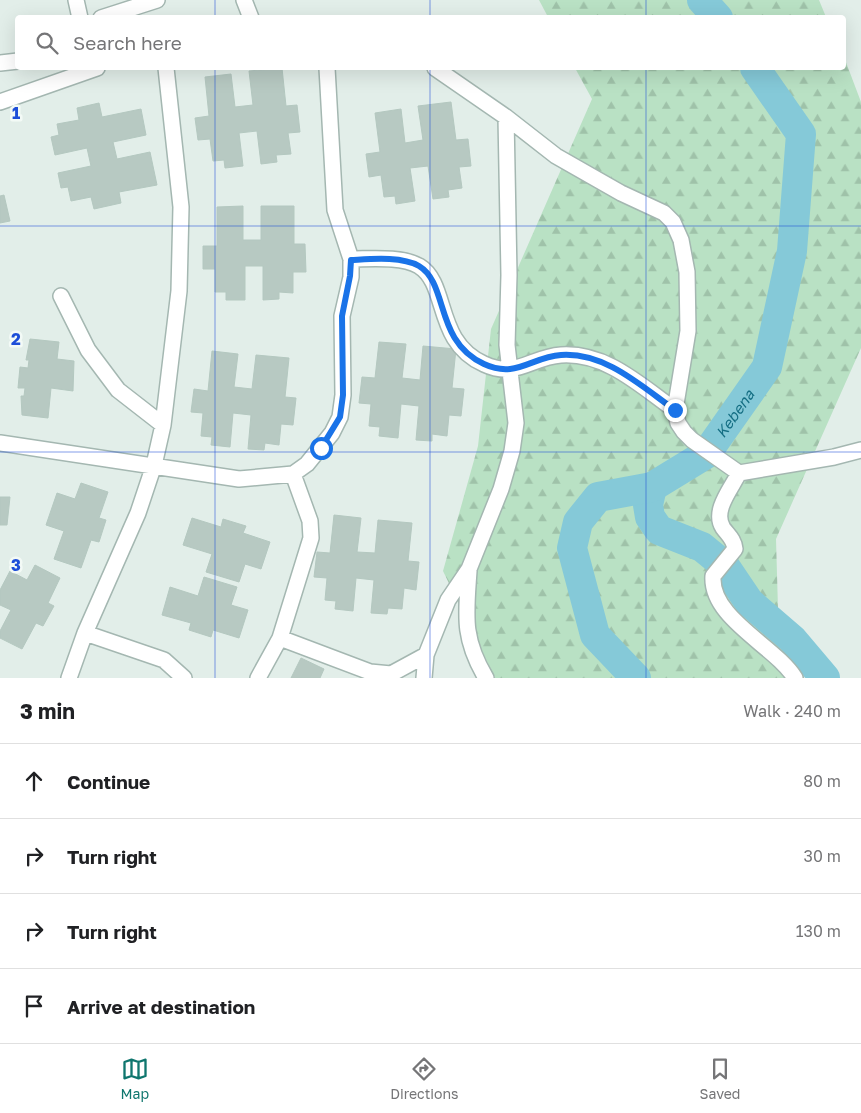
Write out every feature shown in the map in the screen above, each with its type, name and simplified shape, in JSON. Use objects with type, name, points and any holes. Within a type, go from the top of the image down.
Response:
[{"type":"street","points":[[76,0],[79,15]]},
{"type":"street","points":[[110,15],[157,0]]},
{"type":"street","points":[[244,0],[250,15]]},
{"type":"street","points":[[0,63],[15,61]]},
{"type":"street","points":[[0,102],[91,70]]},
{"type":"street","points":[[72,677],[85,633],[138,513],[154,465],[163,425],[179,291],[180,207],[166,70]]},
{"type":"street","points":[[0,443],[240,479],[293,474],[307,464],[321,448],[340,417],[343,395],[342,316],[350,276],[351,260],[335,210],[327,70]]},
{"type":"street","points":[[439,70],[506,116],[556,156],[621,193],[664,213],[673,222],[681,240],[687,272],[688,330],[675,410],[684,432],[692,440],[722,459],[739,473],[834,457],[861,450]]},
{"type":"street","points":[[424,678],[426,655],[448,600],[469,569],[501,489],[512,451],[516,423],[507,345],[509,275],[506,116]]},
{"type":"street","points":[[351,260],[400,261],[419,266],[429,277],[453,338],[464,353],[485,365],[511,371],[547,357],[562,355],[593,359],[610,365],[675,410]]},
{"type":"street","points":[[61,296],[88,350],[118,390],[163,425]]},
{"type":"street","points":[[739,473],[718,515],[720,523],[734,543],[731,555],[716,570],[712,583],[719,601],[751,637],[772,653],[795,678]]},
{"type":"street","points":[[258,678],[280,638],[310,538],[310,522],[293,474]]},
{"type":"street","points":[[469,569],[466,620],[468,639],[486,678]]},
{"type":"street","points":[[85,633],[164,660],[184,678]]},
{"type":"street","points":[[280,638],[370,672],[390,674],[426,655]]},
{"type":"green space","points":[[539,0],[819,0],[825,15],[547,15]]},
{"type":"green space","points":[[846,62],[861,102],[861,348],[776,539],[779,644],[800,678],[495,678],[443,571],[478,446],[491,329],[592,99],[576,70],[846,70]]},
{"type":"building","points":[[282,70],[286,106],[297,105],[300,132],[288,133],[291,154],[276,155],[277,162],[261,164],[257,131],[239,133],[243,166],[225,168],[224,160],[213,161],[210,139],[198,140],[195,118],[209,116],[205,77],[231,74],[235,107],[253,105],[249,71]]},
{"type":"building","points":[[451,102],[456,140],[468,139],[471,166],[459,167],[462,188],[448,190],[449,197],[433,199],[428,166],[410,168],[415,201],[396,204],[395,196],[384,197],[381,175],[369,177],[366,154],[380,152],[375,113],[401,109],[405,143],[423,140],[418,106]]},
{"type":"building","points":[[99,103],[102,117],[141,109],[146,135],[113,142],[117,159],[150,152],[157,185],[119,192],[121,203],[94,209],[91,197],[71,201],[68,187],[61,188],[58,173],[91,166],[87,148],[55,155],[51,137],[59,135],[57,124],[79,120],[77,108]]},
{"type":"building","points":[[4,195],[10,221],[0,223],[0,196]]},
{"type":"building","points":[[243,206],[243,240],[261,240],[261,206],[294,206],[294,244],[305,244],[306,272],[293,272],[293,293],[279,292],[279,299],[263,300],[263,266],[245,266],[245,300],[226,300],[226,292],[215,292],[215,269],[203,269],[203,246],[217,246],[217,207]]},
{"type":"building","points":[[30,339],[59,342],[57,359],[74,361],[73,391],[51,388],[48,418],[22,415],[21,396],[24,396],[25,388],[18,388],[20,367],[28,368],[29,360],[26,360]]},
{"type":"building","points":[[379,342],[406,344],[402,378],[420,380],[423,346],[456,349],[452,388],[464,389],[461,416],[449,415],[447,436],[432,434],[432,441],[416,440],[419,406],[401,404],[398,438],[379,436],[380,427],[369,426],[371,404],[359,403],[362,377],[375,378]]},
{"type":"building","points":[[212,351],[238,354],[234,387],[252,389],[256,355],[289,358],[285,397],[296,398],[293,425],[281,424],[279,445],[265,443],[264,450],[248,449],[251,415],[233,413],[230,447],[211,445],[212,437],[201,436],[203,413],[191,412],[194,389],[208,391]]},
{"type":"building","points":[[81,483],[108,492],[99,518],[106,520],[99,542],[91,540],[81,568],[54,559],[64,531],[46,525],[57,493],[75,499]]},
{"type":"building","points":[[0,497],[10,497],[7,525],[0,525]]},
{"type":"building","points":[[334,515],[361,518],[357,552],[375,553],[378,520],[412,523],[408,561],[419,562],[416,590],[404,588],[402,609],[388,608],[387,614],[371,613],[374,580],[356,578],[353,611],[335,609],[336,601],[325,600],[327,578],[314,577],[317,552],[330,553]]},
{"type":"building","points":[[192,518],[221,527],[223,519],[246,526],[243,533],[270,542],[261,569],[245,564],[239,582],[206,572],[212,554],[183,545]]},
{"type":"building","points":[[35,565],[60,578],[48,603],[54,606],[43,626],[36,623],[22,649],[0,638],[0,631],[11,610],[0,605],[0,590],[10,571],[27,580]]},
{"type":"building","points":[[204,577],[237,587],[231,605],[248,610],[239,638],[213,630],[211,637],[189,630],[191,623],[162,615],[170,587],[198,596]]},
{"type":"building","points":[[301,658],[324,669],[320,678],[291,678]]},
{"type":"waterway","name":"Kebena","points":[[702,0],[715,15]]},
{"type":"waterway","name":"Kebena","points":[[636,678],[595,635],[572,548],[578,522],[598,497],[652,487],[706,454],[767,367],[792,251],[801,134],[756,70]]},
{"type":"waterway","points":[[652,487],[648,505],[650,517],[659,530],[702,547],[724,565],[749,602],[792,639],[825,678]]},
{"type":"route","points":[[321,448],[332,433],[340,417],[343,395],[344,351],[342,316],[350,276],[351,260],[400,261],[419,266],[429,277],[453,338],[464,353],[485,365],[511,371],[547,357],[562,355],[593,359],[610,365],[675,410]]}]
